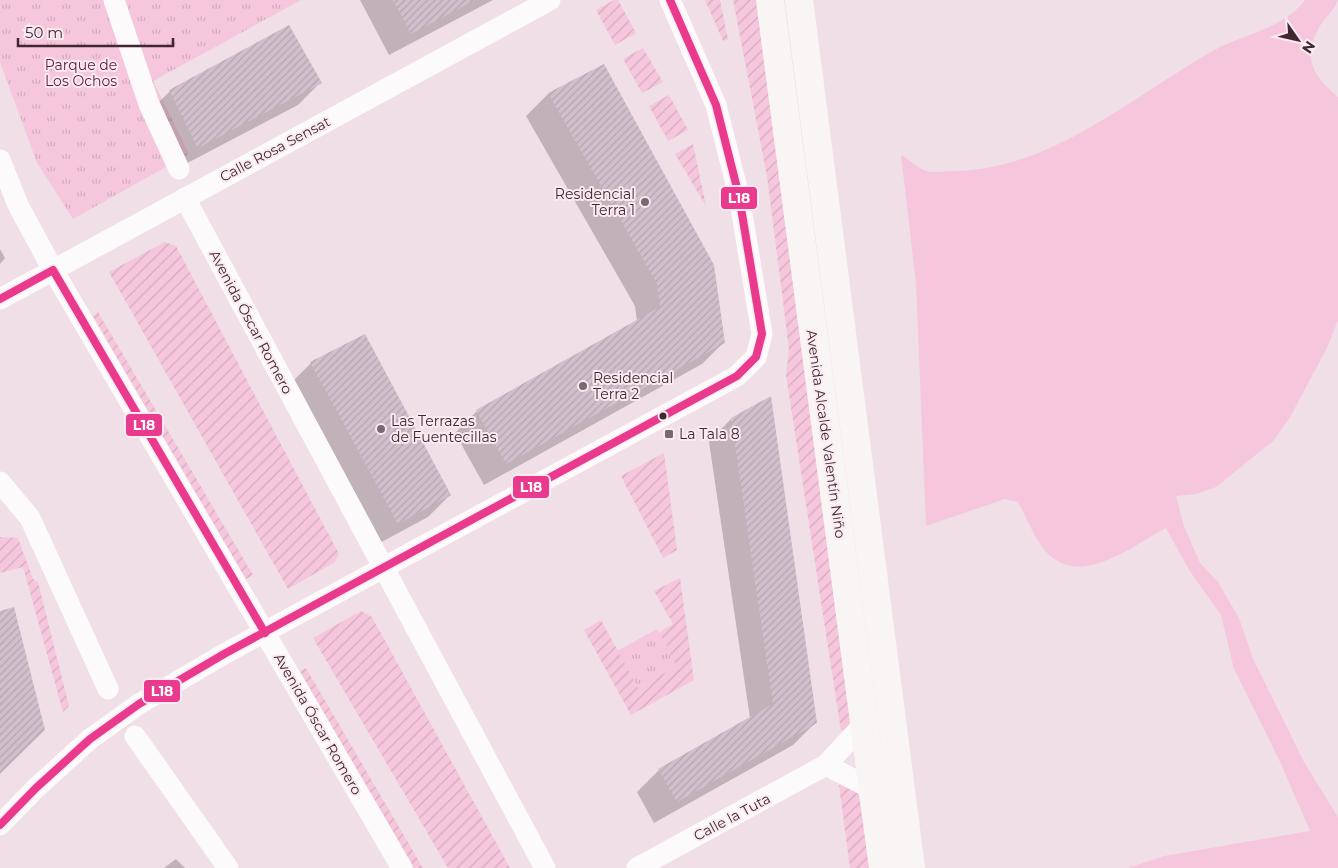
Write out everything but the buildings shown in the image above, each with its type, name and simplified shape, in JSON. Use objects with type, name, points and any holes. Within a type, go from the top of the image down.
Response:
[{"type":"main road","name":"Avenida Alcalde Valentín Niño","points":[[770,0],[883,868]]},
{"type":"main road","name":"Avenida Alcalde Valentín Niño","points":[[799,0],[911,868]]},
{"type":"street","points":[[114,0],[149,104],[179,170]]},
{"type":"street","name":"Calle Rosa Sensat","points":[[0,299],[550,0]]},
{"type":"street","points":[[0,825],[43,782],[106,727],[139,704],[265,633],[737,376],[756,357],[762,334],[738,196],[722,127],[704,74],[670,0]]},
{"type":"street","name":"Avenida Óscar Romero","points":[[0,160],[18,205],[53,270],[402,868]]},
{"type":"street","name":"Avenida Óscar Romero","points":[[185,198],[544,868]]},
{"type":"street","points":[[0,482],[30,518],[108,689]]},
{"type":"street","name":"Calle la Tuta","points":[[637,868],[826,765],[864,724]]},
{"type":"street","points":[[134,736],[228,868]]},
{"type":"street","points":[[826,765],[872,789]]},
{"type":"green space","name":"Parque de Los Ochos","points":[[0,0],[301,0],[153,81],[189,154],[73,219],[37,163],[0,62]]},
{"type":"green space","points":[[614,0],[618,0],[636,33],[615,45],[596,10]]},
{"type":"green space","points":[[705,0],[720,0],[728,39],[723,41]]},
{"type":"green space","points":[[733,0],[759,0],[854,725],[841,731],[786,375],[789,349],[767,176]]},
{"type":"green space","points":[[1305,0],[1338,0],[1335,7],[1320,26],[1315,37],[1311,57],[1316,73],[1338,97],[1338,320],[1328,346],[1289,419],[1273,441],[1216,487],[1196,494],[1176,496],[1184,526],[1200,563],[1218,582],[1239,618],[1253,659],[1304,762],[1338,817],[1338,868],[1128,868],[1164,856],[1310,831],[1281,764],[1234,669],[1221,615],[1189,570],[1166,528],[1111,558],[1096,564],[1081,566],[1066,565],[1047,553],[1037,539],[1018,502],[1005,499],[926,526],[916,283],[901,155],[920,168],[933,172],[989,167],[1023,158],[1056,145],[1120,110],[1211,52],[1273,25],[1296,10]]},
{"type":"green space","points":[[643,48],[663,82],[642,93],[623,59]]},
{"type":"green space","points":[[669,95],[688,130],[668,141],[649,106]]},
{"type":"green space","points":[[693,144],[706,206],[675,154]]},
{"type":"green space","points":[[165,242],[176,246],[339,554],[335,562],[288,589],[109,272]]},
{"type":"green space","points":[[98,312],[253,575],[246,579],[93,316]]},
{"type":"green space","points":[[664,453],[677,550],[663,558],[621,476]]},
{"type":"green space","points":[[0,537],[18,538],[33,579],[38,582],[69,706],[63,712],[23,567],[0,573]]},
{"type":"green space","points":[[680,578],[694,680],[631,715],[584,630],[601,620],[638,688],[677,666],[659,632],[673,624],[654,591]]},
{"type":"green space","points":[[361,611],[372,617],[510,868],[448,868],[313,638]]},
{"type":"green space","points":[[657,629],[678,666],[638,688],[617,651]]},
{"type":"green space","points":[[306,668],[423,868],[414,868],[300,671]]},
{"type":"green space","points":[[839,785],[858,790],[870,868],[850,868]]},
{"type":"transit line","name":"L18","points":[[0,825],[36,788],[90,739],[139,704],[224,654],[737,376],[756,357],[762,334],[739,196],[716,105],[670,0]]},
{"type":"transit line","name":"L18","points":[[0,299],[53,270],[265,633]]},
{"type":"place","name":"Residencial Terra 1","points":[[645,202]]},
{"type":"place","name":"Residencial Terra 2","points":[[583,386]]},
{"type":"place","name":"Las Terrazas de Fuentecillas","points":[[381,429]]},
{"type":"place","name":"La Tala 8","points":[[669,434]]}]
